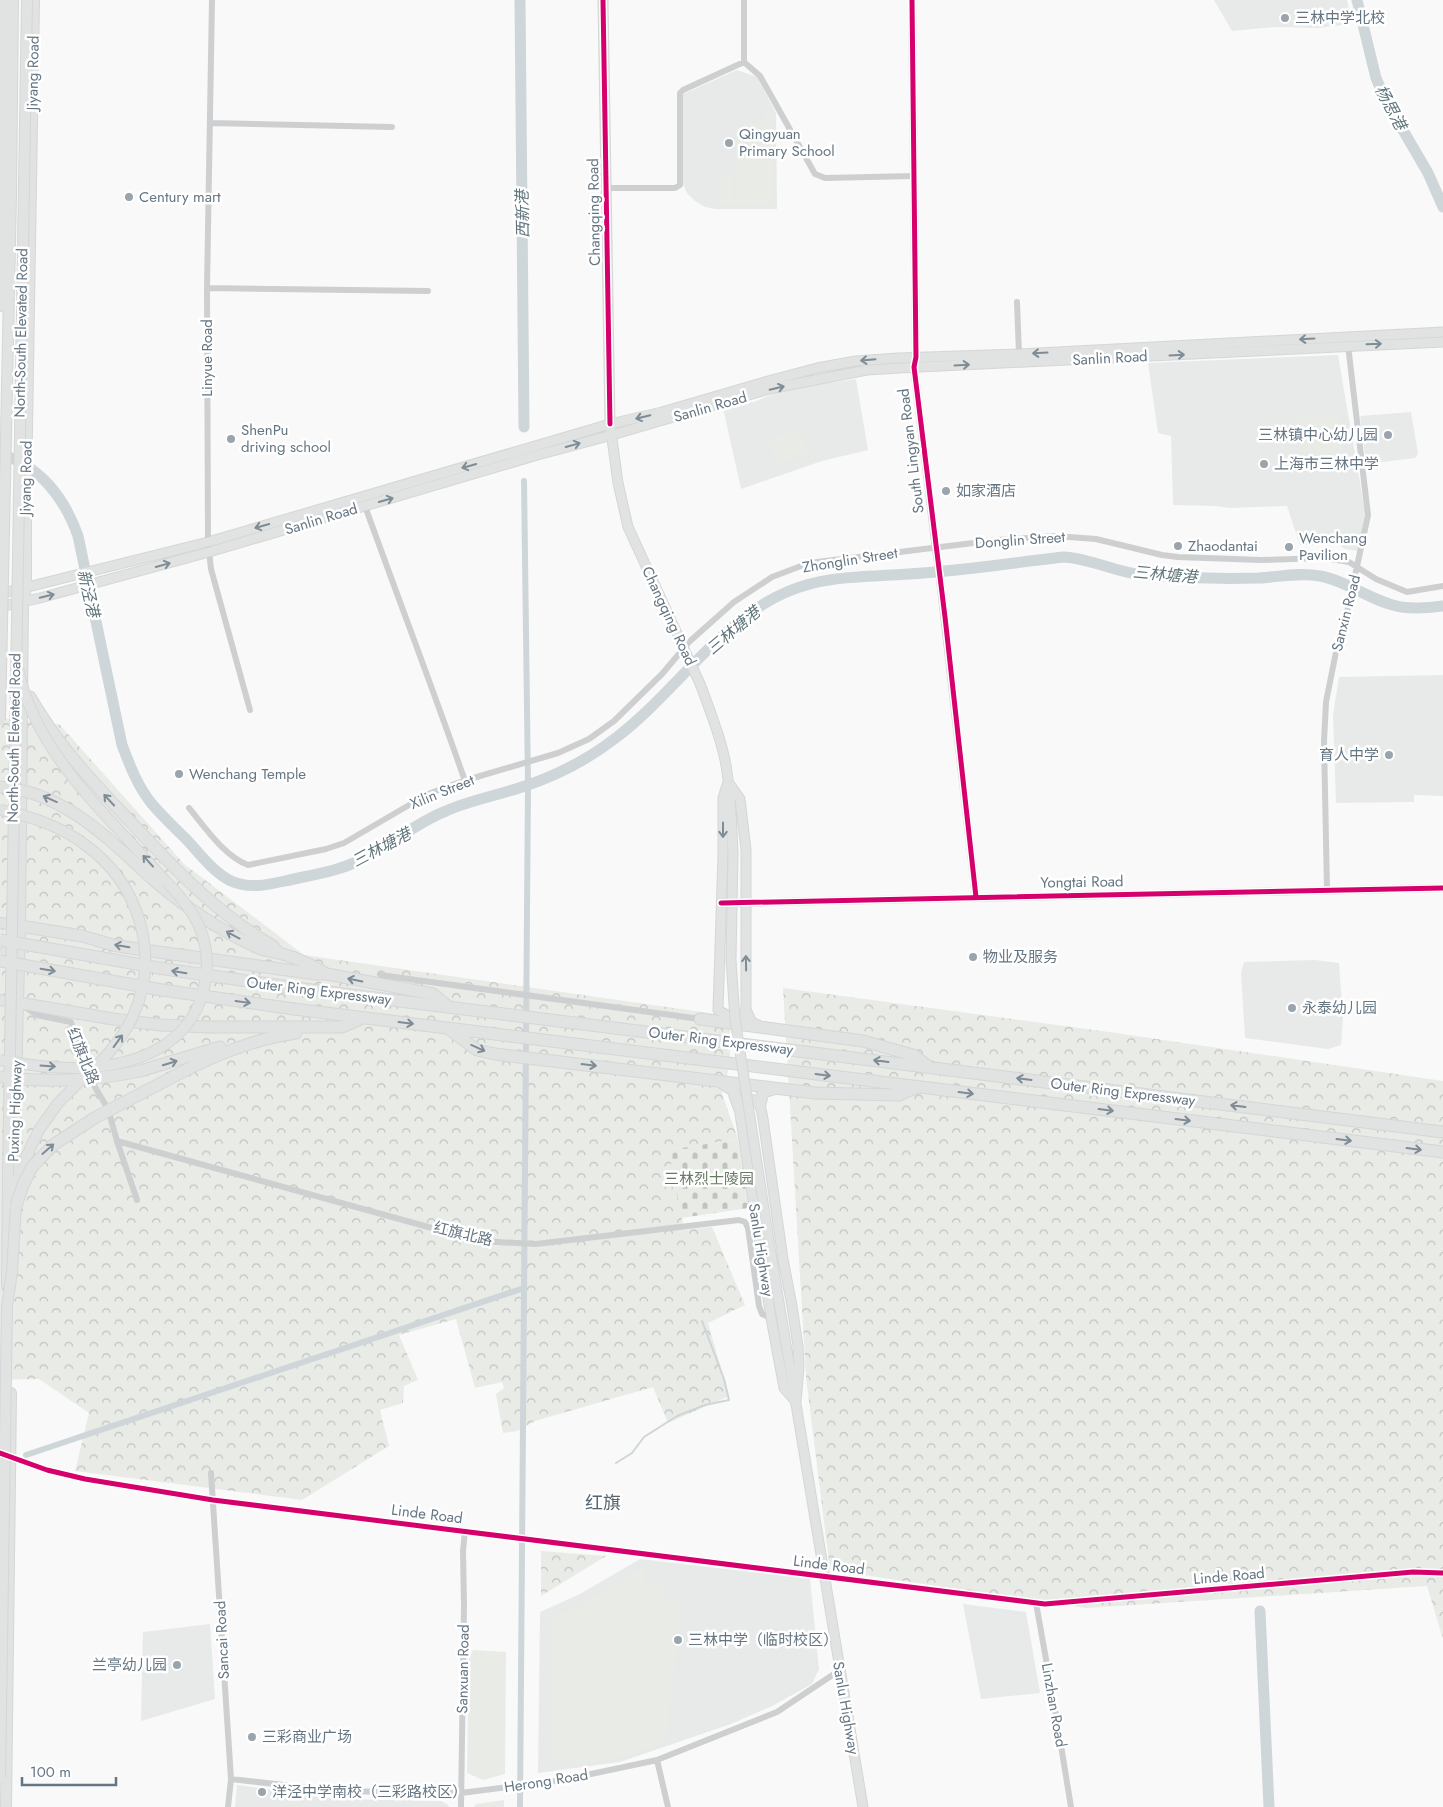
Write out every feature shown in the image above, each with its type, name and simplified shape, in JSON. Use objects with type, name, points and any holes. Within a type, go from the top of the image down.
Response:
[{"type":"highway","points":[[24,687],[46,725],[73,761],[161,855],[229,917],[273,946],[278,953]]},
{"type":"highway","points":[[0,787],[32,792],[63,806],[96,829],[157,883],[211,923],[256,947],[318,968],[326,974]]},
{"type":"highway","points":[[20,926],[82,936],[113,945],[154,952],[326,974],[433,994],[450,1008]]},
{"type":"highway","name":"Outer Ring Expressway","points":[[0,940],[165,970],[296,988],[1443,1132]]},
{"type":"highway","name":"Outer Ring Expressway","points":[[0,959],[153,988],[294,1009],[1443,1152]]},
{"type":"highway","points":[[19,1003],[161,1026],[320,1028],[342,1027],[365,1018]]},
{"type":"highway","points":[[746,1012],[748,1018],[758,1026]]},
{"type":"highway","points":[[700,1019],[863,1041],[913,1055],[930,1068]]},
{"type":"highway","points":[[16,1206],[32,1167],[53,1145],[96,1117],[223,1053],[261,1040],[320,1028]]},
{"type":"highway","points":[[448,1028],[477,1050],[514,1056],[830,1093],[898,1094],[917,1087]]},
{"type":"highway","points":[[0,1077],[66,1081],[103,1078],[140,1071],[247,1038],[261,1040]]},
{"type":"highway","points":[[718,1081],[733,1090],[739,1107]]},
{"type":"highway","points":[[760,1104],[763,1092],[768,1089],[778,1088]]},
{"type":"main road","name":"Jiyang Road","points":[[0,306],[5,0]]},
{"type":"main road","name":"North-South Elevated Road","points":[[0,720],[11,196],[13,0]]},
{"type":"main road","name":"North-South Elevated Road","points":[[0,1777],[27,0]]},
{"type":"main road","name":"Jiyang Road","points":[[20,926],[23,600],[26,588],[34,0]]},
{"type":"main road","name":"Changqing Road","points":[[603,0],[610,424],[618,483],[628,527],[684,643],[701,686],[723,753],[732,811],[733,854]]},
{"type":"main road","name":"Sanlin Road","points":[[0,594],[208,542],[516,452],[535,451],[612,435],[770,389],[867,370],[1250,352],[1443,332]]},
{"type":"main road","name":"Sanlin Road","points":[[0,607],[209,552],[514,462],[535,451],[610,424],[662,412],[817,368],[856,361],[916,357],[1348,341],[1443,342]]},
{"type":"main road","points":[[0,1060],[39,1066],[74,1067],[117,1064],[142,1056],[169,1042],[186,1025],[195,1012],[202,996],[207,970],[202,934],[189,910],[66,766],[49,742],[35,716],[24,687],[16,652]]},
{"type":"main road","name":"Changqing Road","points":[[728,782],[740,799],[746,850],[746,1012]]},
{"type":"main road","name":"Changqing Road","points":[[718,1010],[723,798],[728,782]]},
{"type":"main road","points":[[0,810],[54,826],[99,855],[119,877],[130,896],[140,922],[145,949],[143,984],[133,1017],[113,1048],[58,1103],[39,1130],[23,1168],[16,1206],[14,1257],[6,1306]]},
{"type":"main road","name":"Sanlu Highway","points":[[733,854],[731,960],[735,1019],[771,1254],[863,1807]]},
{"type":"main road","points":[[0,923],[20,926]]},
{"type":"main road","name":"Puxing Highway","points":[[6,1807],[11,1247],[20,926]]},
{"type":"main road","points":[[0,959],[20,939]]},
{"type":"main road","points":[[0,1000],[19,1003]]},
{"type":"main road","points":[[700,1019],[710,1017],[718,1010],[732,1016],[742,1015],[746,1012]]},
{"type":"main road","points":[[739,1107],[748,1098],[756,1099],[760,1104]]},
{"type":"main road","name":"Sanlu Highway","points":[[760,1104],[798,1346],[799,1367],[796,1402]]},
{"type":"main road","name":"Sanlu Highway","points":[[739,1107],[771,1318],[784,1388],[796,1402]]},
{"type":"street","name":"Linyue Road","points":[[212,0],[207,288],[208,542],[211,569],[250,710]]},
{"type":"street","points":[[744,0],[744,62],[760,76],[815,174],[825,178],[914,176]]},
{"type":"street","name":"South Lingyan Road","points":[[912,0],[916,357],[914,367],[976,897]]},
{"type":"street","points":[[606,188],[678,187],[680,182],[680,93],[744,62]]},
{"type":"street","points":[[210,123],[392,127]]},
{"type":"street","points":[[207,288],[428,291]]},
{"type":"street","points":[[1018,302],[1019,354]]},
{"type":"street","name":"Sanxin Road","points":[[1327,890],[1325,720],[1329,683],[1338,642],[1350,603],[1368,515],[1348,341]]},
{"type":"street","points":[[364,506],[418,648],[465,781]]},
{"type":"street","name":"Donglin Street","points":[[948,546],[1030,537],[1077,537],[1178,557],[1261,560],[1317,557],[1343,560],[1357,570],[1407,592],[1443,586]]},
{"type":"street","name":"Zhonglin Street","points":[[684,643],[734,602],[772,577],[785,572],[817,562],[948,546]]},
{"type":"street","name":"Xilin Street","points":[[189,808],[216,840],[240,862],[250,865],[326,849],[344,843],[428,794],[574,747],[604,729],[657,680],[684,643]]},
{"type":"street","name":"Yongtai Road","points":[[721,903],[1443,888]]},
{"type":"street","points":[[380,975],[700,1019]]},
{"type":"street","name":"红旗北路","points":[[19,1003],[37,1015],[71,1022],[95,1087],[108,1109],[137,1200]]},
{"type":"street","name":"红旗北路","points":[[117,1141],[479,1242],[536,1244],[739,1220],[745,1222],[748,1228],[759,1306],[762,1314],[771,1318]]},
{"type":"street","name":"Linde Road","points":[[0,1453],[47,1470],[84,1479],[213,1500],[1045,1604],[1413,1572],[1443,1573]]},
{"type":"street","name":"Sancai Road","points":[[211,1473],[231,1779],[228,1807]]},
{"type":"street","name":"Sanxuan Road","points":[[460,1807],[464,1605],[463,1550],[465,1531]]},
{"type":"street","name":"Linzhan Road","points":[[1036,1603],[1058,1721],[1070,1807]]},
{"type":"street","name":"Herong Road","points":[[231,1779],[336,1791],[460,1793],[563,1780],[657,1760],[777,1712],[840,1670]]},
{"type":"street","points":[[657,1760],[668,1807]]},
{"type":"shaded area","name":"三林中学北校","points":[[1214,0],[1347,0],[1349,9],[1342,25],[1318,28],[1276,27],[1232,31]]},
{"type":"shaded area","name":"Qingyuan Primary School","points":[[737,70],[757,77],[776,113],[777,209],[716,209],[705,207],[687,193],[683,184],[681,95]]},
{"type":"shaded area","name":"上海市三林中学","points":[[1338,355],[1365,512],[1358,551],[1345,549],[1338,544],[1300,545],[1287,506],[1230,508],[1173,505],[1171,436],[1158,433],[1148,363]]},
{"type":"shaded area","points":[[856,379],[868,450],[822,461],[741,489],[723,408],[754,402],[780,391]]},
{"type":"shaded area","name":"三林镇中心幼儿园","points":[[1411,412],[1418,454],[1415,458],[1366,464],[1360,416]]},
{"type":"shaded area","name":"育人中学","points":[[1443,675],[1443,796],[1414,795],[1414,802],[1336,803],[1333,715],[1339,677]]},
{"type":"shaded area","name":"永泰幼儿园","points":[[1315,960],[1339,963],[1343,1018],[1341,1045],[1328,1049],[1245,1038],[1241,973],[1244,962]]},
{"type":"shaded area","name":"三林中学（临时校区）","points":[[640,1559],[810,1579],[819,1669],[812,1684],[772,1706],[731,1724],[620,1762],[538,1773],[540,1612],[580,1594]]},
{"type":"shaded area","points":[[963,1604],[1026,1612],[1040,1693],[981,1699]]},
{"type":"shaded area","name":"兰亭幼儿园","points":[[210,1624],[215,1699],[141,1721],[143,1632]]},
{"type":"shaded area","name":"洋泾中学南校（三彩路校区）","points":[[237,1785],[339,1799],[441,1801],[449,1807],[235,1807]]},
{"type":"green space","points":[[765,108],[771,108],[773,204],[736,205],[735,138],[743,126],[751,122],[765,125]]},
{"type":"green space","points":[[719,175],[734,175],[735,205],[720,206]]},
{"type":"green space","points":[[1338,414],[1344,464],[1303,469],[1297,419]]},
{"type":"green space","points":[[799,428],[809,454],[777,465],[768,439]]},
{"type":"green space","points":[[0,718],[60,725],[184,864],[304,955],[730,1016],[730,1064],[722,1094],[738,1139],[669,1150],[684,1230],[712,1227],[745,1305],[708,1323],[729,1396],[668,1423],[653,1387],[535,1421],[517,1431],[503,1433],[496,1394],[504,1388],[502,1382],[475,1388],[456,1319],[399,1335],[418,1380],[404,1386],[403,1403],[380,1410],[389,1446],[302,1500],[75,1471],[89,1413],[39,1379],[0,1380]]},
{"type":"green space","points":[[783,988],[1109,1032],[1443,1081],[1443,1639],[1427,1586],[1086,1608],[830,1570],[806,1377]]},
{"type":"green space","name":"三林烈士陵园","points":[[738,1139],[749,1208],[681,1218],[669,1150]]},
{"type":"green space","points":[[541,1551],[606,1556],[541,1596]]},
{"type":"green space","points":[[646,1565],[643,1581],[666,1585],[662,1599],[682,1602],[666,1743],[604,1762],[578,1763],[551,1760],[551,1618],[577,1607]]},
{"type":"green space","points":[[473,1650],[506,1652],[505,1774],[483,1780],[467,1773],[469,1659]]},
{"type":"green space","points":[[504,1800],[504,1807],[474,1807],[476,1804]]},
{"type":"waterway","name":"西新港","points":[[520,0],[524,427]]},
{"type":"waterway","name":"杨思港","points":[[1357,0],[1376,78],[1386,101],[1428,173],[1443,207]]},
{"type":"waterway","name":"三林塘港","points":[[0,454],[14,459],[39,475],[58,497],[73,522],[78,536],[122,745],[138,783],[156,809],[213,868],[231,881],[244,885],[272,884],[342,868],[382,848],[435,816],[456,807],[537,782],[573,765],[607,745],[638,719],[699,658],[742,619],[764,604],[789,591],[818,582],[833,579],[947,571],[1063,557],[1084,560],[1134,574],[1158,576],[1202,578],[1320,576],[1340,582],[1380,601],[1401,607],[1443,606]]},
{"type":"waterway","points":[[520,1807],[528,785],[524,481]]},
{"type":"waterway","points":[[26,1455],[524,1288]]},
{"type":"waterway","points":[[616,1463],[632,1453],[644,1437],[677,1416],[705,1405],[729,1400],[724,1379],[702,1321]]},
{"type":"waterway","points":[[1260,1611],[1269,1807]]},
{"type":"cycle path","points":[[603,0],[610,424]]},
{"type":"cycle path","points":[[912,0],[916,357],[914,367],[945,617],[976,897]]},
{"type":"cycle path","points":[[721,903],[1443,888]]},
{"type":"cycle path","points":[[0,1453],[47,1470],[85,1479],[213,1500],[1045,1604],[1413,1572],[1443,1573]]},
{"type":"place","name":"三林中学北校","points":[[1285,18]]},
{"type":"place","name":"Qingyuan Primary School","points":[[729,143]]},
{"type":"place","name":"Century mart","points":[[129,197]]},
{"type":"place","name":"三林镇中心幼儿园","points":[[1388,435]]},
{"type":"place","name":"ShenPu driving school","points":[[231,439]]},
{"type":"place","name":"上海市三林中学","points":[[1264,464]]},
{"type":"place","name":"如家酒店","points":[[946,491]]},
{"type":"place","name":"Zhaodantai","points":[[1178,546]]},
{"type":"place","name":"Wenchang Pavilion","points":[[1289,547]]},
{"type":"place","name":"育人中学","points":[[1389,755]]},
{"type":"place","name":"Wenchang Temple","points":[[179,774]]},
{"type":"place","name":"物业及服务","points":[[973,957]]},
{"type":"place","name":"永泰幼儿园","points":[[1292,1008]]},
{"type":"place","name":"三林中学（临时校区）","points":[[678,1640]]},
{"type":"place","name":"兰亭幼儿园","points":[[177,1665]]},
{"type":"place","name":"三彩商业广场","points":[[252,1737]]},
{"type":"place","name":"洋泾中学南校（三彩路校区）","points":[[262,1792]]},
{"type":"district","name":"红旗","points":[[603,1503]]},
{"type":"water label","name":"新泾港","points":[[89,593]]}]
